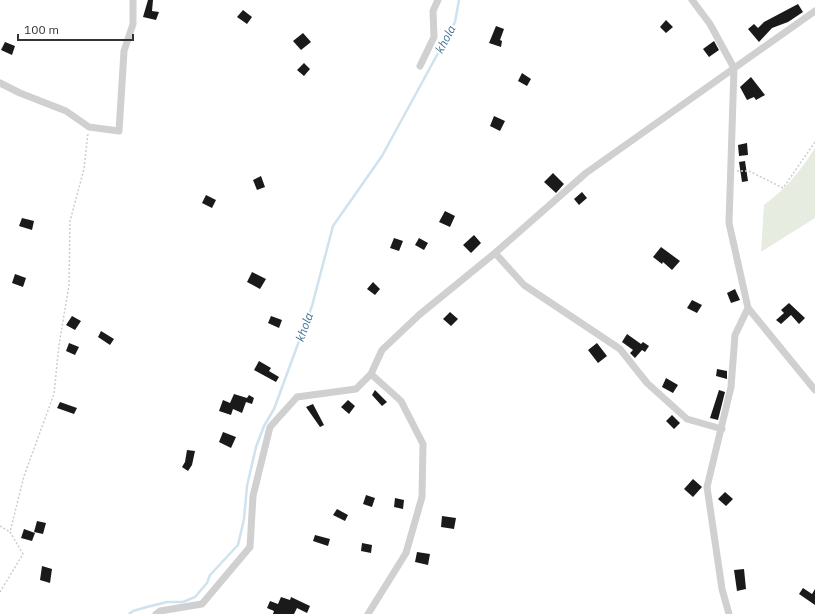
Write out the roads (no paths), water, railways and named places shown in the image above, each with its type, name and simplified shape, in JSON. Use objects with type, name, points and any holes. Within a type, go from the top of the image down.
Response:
[{"type":"street","points":[[0,83],[20,93],[66,111],[89,127],[119,132],[124,51],[133,24],[133,0]]},
{"type":"street","points":[[420,66],[434,37],[433,11],[438,0]]},
{"type":"street","points":[[692,0],[710,24],[734,68],[729,223],[748,308],[815,390]]},
{"type":"street","points":[[156,614],[160,611],[202,604],[250,547],[253,496],[270,428],[297,397],[356,389],[371,374],[382,350],[419,316],[495,253],[586,173],[815,11]]},
{"type":"street","points":[[495,253],[524,285],[620,349],[647,383],[687,419],[722,429]]},
{"type":"street","points":[[729,614],[722,588],[708,487],[712,462],[722,429],[731,387],[736,335],[748,308]]},
{"type":"street","points":[[368,614],[406,553],[422,497],[423,444],[401,401],[371,374]]},
{"type":"waterway","name":"khola","points":[[129,614],[133,611],[147,607],[167,602],[183,602],[195,597],[207,583],[210,575],[238,545],[244,519],[247,486],[256,447],[264,426],[274,409],[312,306],[333,226],[382,156],[455,22],[459,0]]}]
